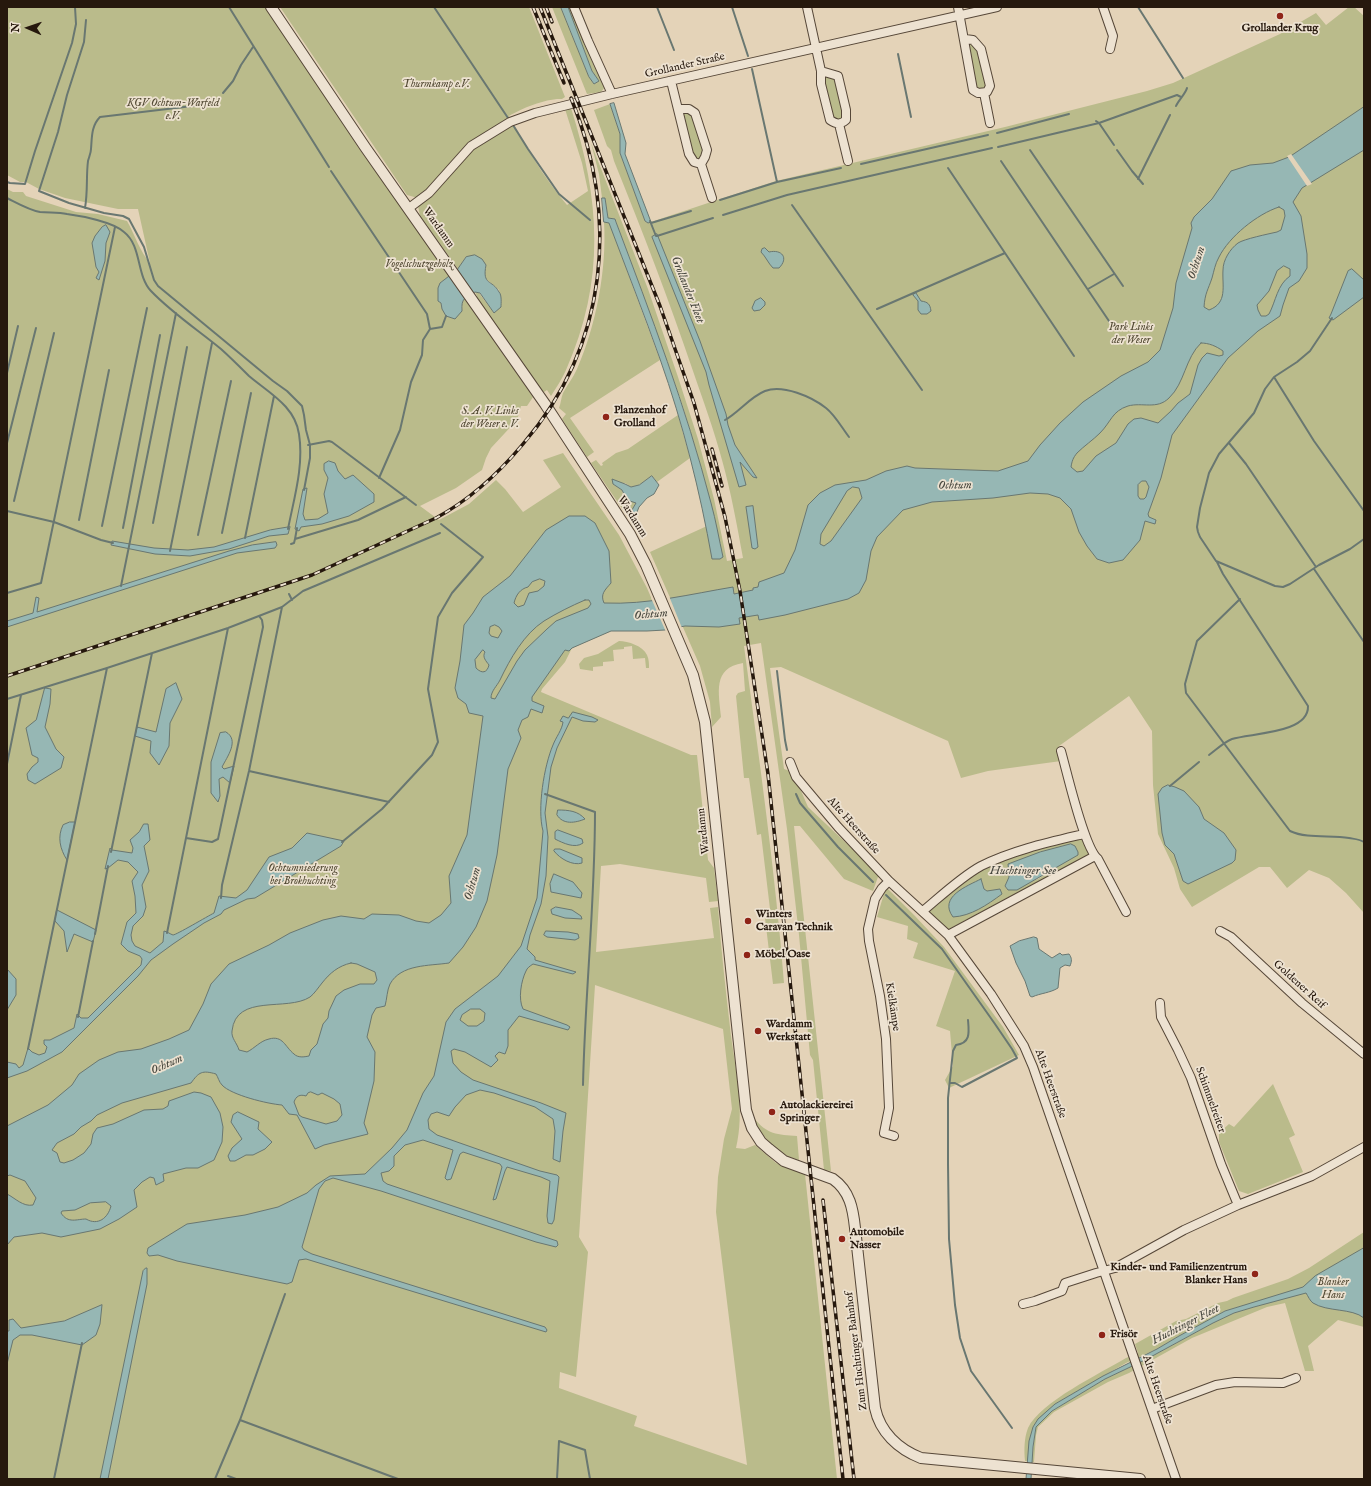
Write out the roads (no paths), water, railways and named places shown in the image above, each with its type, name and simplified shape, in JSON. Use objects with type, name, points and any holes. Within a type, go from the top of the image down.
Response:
[{"type":"street","name":"Wardamm","points":[[271,7],[365,147],[545,404],[630,534],[659,595],[693,675],[705,722],[746,1110],[752,1128]]},
{"type":"street","points":[[574,7],[612,94]]},
{"type":"street","points":[[807,7],[821,71],[821,84],[830,120],[839,124],[846,120],[846,110],[838,76],[821,71]]},
{"type":"street","name":"Grollander Straße","points":[[409,208],[429,193],[471,146],[510,122],[535,113],[816,47],[959,11],[997,7]]},
{"type":"street","points":[[1103,7],[1113,36],[1110,49]]},
{"type":"street","points":[[959,11],[973,90],[978,93],[987,92],[990,86],[981,49],[973,40],[965,39]]},
{"type":"street","points":[[671,81],[689,154],[694,162],[701,164]]},
{"type":"street","points":[[984,93],[990,124]]},
{"type":"street","points":[[678,109],[689,109],[696,113],[707,150],[701,164],[712,198]]},
{"type":"street","points":[[839,124],[848,161]]},
{"type":"street","points":[[1061,751],[1084,834],[1126,912]]},
{"type":"street","name":"Alte Heerstraße","points":[[790,762],[796,777],[838,827],[889,881],[948,935],[990,994],[1024,1046],[1033,1067],[1176,1479]]},
{"type":"street","points":[[923,911],[950,888],[981,866],[1032,847],[1084,834]]},
{"type":"street","points":[[948,935],[1095,856]]},
{"type":"street","name":"Kielkämpe","points":[[889,881],[882,888],[875,899],[868,929],[886,1040],[889,1108],[884,1133],[894,1136]]},
{"type":"street","name":"Goldener Reif","points":[[1220,931],[1231,937],[1296,998],[1364,1054]]},
{"type":"street","name":"Schimmelreiter","points":[[1160,1003],[1161,1017],[1191,1078],[1238,1205]]},
{"type":"street","name":"Zum Huchtinger Bahnhof","points":[[752,1128],[761,1142],[784,1161],[833,1179],[848,1195],[854,1220],[875,1408],[877,1417],[887,1434],[904,1449],[921,1458],[1140,1479]]},
{"type":"street","points":[[1023,1304],[1062,1291],[1065,1284],[1115,1268],[1184,1230],[1238,1205],[1312,1176],[1364,1146]]},
{"type":"street","points":[[1152,1409],[1216,1385],[1235,1382],[1283,1383],[1296,1378]]},
{"type":"water","points":[[561,7],[568,7],[592,71],[599,81],[594,84],[589,77]]},
{"type":"water","points":[[614,103],[626,143],[625,154],[651,222],[648,223],[645,221],[620,153],[620,134],[610,104]]},
{"type":"water","name":"Ochtum","points":[[1364,107],[1364,150],[1302,188],[1293,202],[1301,216],[1307,254],[1307,268],[1299,281],[1289,288],[1280,316],[1258,331],[1228,358],[1172,435],[1161,478],[1148,514],[1149,517],[1156,520],[1155,524],[1145,521],[1140,540],[1123,560],[1109,563],[1097,559],[1079,532],[1071,509],[1060,498],[1048,494],[1030,493],[993,498],[932,502],[903,510],[877,537],[871,551],[866,580],[859,593],[848,599],[759,620],[758,615],[739,618],[740,624],[719,627],[685,626],[665,630],[611,631],[572,648],[569,651],[565,650],[532,697],[532,701],[544,706],[542,713],[531,709],[528,717],[522,720],[518,730],[521,738],[508,769],[497,855],[487,901],[476,927],[463,947],[449,963],[408,969],[395,977],[389,986],[385,1006],[376,1008],[372,1015],[367,1037],[375,1052],[374,1081],[364,1123],[368,1134],[324,1145],[315,1149],[297,1115],[289,1114],[282,1105],[259,1101],[233,1092],[222,1085],[216,1074],[204,1072],[196,1076],[191,1083],[122,1103],[97,1115],[74,1134],[57,1143],[52,1150],[57,1153],[60,1162],[64,1163],[73,1160],[84,1153],[91,1144],[93,1134],[97,1128],[113,1124],[144,1110],[163,1109],[168,1106],[169,1101],[194,1092],[211,1097],[220,1113],[223,1127],[222,1142],[214,1160],[198,1168],[186,1168],[163,1174],[164,1181],[156,1185],[154,1178],[150,1177],[134,1190],[137,1207],[100,1229],[61,1237],[42,1233],[14,1237],[7,1245],[7,1194],[26,1205],[33,1205],[36,1198],[25,1181],[10,1175],[7,1176],[7,1126],[48,1105],[72,1085],[79,1074],[99,1060],[118,1052],[141,1049],[189,1030],[203,1004],[211,984],[229,964],[290,933],[323,920],[341,916],[364,919],[372,914],[399,915],[416,921],[429,923],[441,915],[451,903],[449,876],[467,835],[483,716],[469,713],[466,704],[458,698],[455,688],[464,625],[483,597],[510,576],[546,530],[569,516],[585,516],[595,523],[609,551],[611,583],[603,595],[604,603],[653,601],[733,587],[734,594],[753,590],[753,588],[758,587],[759,582],[784,573],[795,550],[808,505],[820,493],[835,485],[866,480],[886,471],[907,466],[915,468],[998,471],[1028,461],[1060,423],[1083,402],[1121,376],[1148,362],[1160,350],[1173,308],[1176,283],[1192,228],[1191,223],[1194,217],[1212,199],[1231,171],[1250,165],[1273,163],[1289,157]],"holes":[[[1279,207],[1284,210],[1285,216],[1281,230],[1241,241],[1232,248],[1223,266],[1222,298],[1215,307],[1209,310],[1204,307],[1205,298],[1219,257],[1224,249],[1244,227],[1262,215]],[[1284,266],[1290,269],[1290,276],[1279,289],[1269,314],[1266,316],[1261,316],[1257,305],[1269,291],[1277,271]],[[1201,343],[1212,345],[1223,351],[1223,355],[1219,356],[1207,353],[1202,358],[1198,365],[1190,394],[1178,403],[1158,423],[1141,418],[1134,419],[1128,424],[1116,443],[1096,456],[1083,471],[1077,472],[1071,467],[1077,453],[1104,429],[1118,411],[1133,405],[1160,404],[1169,398],[1178,385],[1192,356]],[[1142,481],[1146,481],[1149,487],[1146,497],[1144,499],[1140,499],[1138,496],[1138,485]],[[853,487],[859,488],[862,498],[831,541],[824,546],[820,544],[821,534],[847,491]],[[540,579],[545,581],[544,586],[538,591],[529,593],[524,605],[518,607],[514,603],[516,597],[521,591],[528,587],[532,582]],[[585,600],[589,600],[591,604],[588,608],[556,621],[547,629],[525,650],[495,699],[491,698],[491,695],[508,664],[524,640],[537,626],[569,607]],[[495,625],[502,631],[498,638],[491,636],[489,633],[490,627]],[[483,650],[485,652],[485,659],[489,665],[484,672],[476,668],[475,660]],[[351,963],[357,964],[375,972],[377,980],[374,984],[360,984],[344,990],[336,996],[329,1011],[328,1018],[323,1024],[317,1044],[311,1050],[309,1056],[297,1056],[281,1040],[274,1038],[263,1041],[247,1052],[239,1050],[232,1036],[232,1031],[236,1019],[243,1012],[252,1007],[289,1003],[310,997],[328,976],[342,966]],[[311,1092],[318,1095],[322,1093],[334,1099],[340,1104],[342,1115],[337,1121],[326,1124],[302,1117],[299,1115],[294,1102],[297,1097],[304,1095],[306,1096]],[[106,1202],[111,1206],[108,1214],[102,1220],[95,1222],[86,1219],[70,1220],[61,1213],[62,1211],[75,1210],[90,1203]]]},
{"type":"water","points":[[602,198],[605,198],[608,218],[615,219],[655,326],[691,432],[713,510],[723,557],[720,559],[712,559],[702,508],[676,408],[654,342],[609,223],[604,222]]},
{"type":"water","points":[[106,225],[110,232],[106,243],[105,261],[99,280],[96,278],[99,272],[96,267],[92,243],[102,227]]},
{"type":"water","points":[[657,234],[700,341],[726,414],[735,445],[757,478],[753,477],[740,462],[746,485],[739,487],[706,372],[652,237]]},
{"type":"water","points":[[765,248],[769,252],[774,251],[783,255],[784,258],[779,268],[773,268],[761,252],[762,249]]},
{"type":"water","points":[[475,255],[482,259],[486,265],[485,276],[488,282],[500,293],[501,307],[494,313],[480,293],[475,292],[464,299],[462,303],[462,311],[455,319],[446,316],[442,309],[441,303],[438,301],[438,288],[440,283],[457,270],[466,257]]},
{"type":"water","points":[[1352,269],[1364,280],[1364,297],[1333,320],[1329,318],[1348,271]]},
{"type":"water","points":[[916,293],[921,301],[929,305],[931,311],[927,314],[921,314],[918,310],[918,301],[913,295]]},
{"type":"water","points":[[761,298],[765,302],[765,305],[760,310],[754,311],[752,308],[755,301]]},
{"type":"water","points":[[329,461],[335,463],[338,471],[345,479],[353,475],[374,494],[374,502],[349,516],[322,524],[301,527],[299,531],[295,529],[303,489],[307,488],[303,514],[305,520],[318,519],[328,513],[324,494],[328,478],[324,470],[324,464]]},
{"type":"water","points":[[652,476],[659,485],[654,494],[647,498],[639,507],[633,522],[629,515],[636,503],[627,500],[622,490],[613,484],[612,479],[631,487],[639,485]]},
{"type":"water","points":[[753,506],[758,547],[755,549],[752,548],[746,507]]},
{"type":"water","points":[[290,527],[288,534],[269,536],[229,549],[190,556],[155,554],[111,545],[112,541],[154,548],[188,550],[214,547],[270,530]]},
{"type":"water","points":[[276,542],[277,545],[275,548],[237,553],[7,627],[7,621],[33,613],[36,597],[39,598],[37,612],[229,551],[252,545]]},
{"type":"water","points":[[176,683],[182,699],[170,723],[169,746],[159,765],[150,753],[151,741],[135,736],[137,727],[156,732],[166,689]]},
{"type":"water","points":[[45,688],[51,689],[50,704],[45,727],[56,749],[64,757],[61,768],[35,784],[28,780],[27,774],[38,762],[38,758],[32,755],[26,728],[36,720]]},
{"type":"water","points":[[573,712],[598,720],[595,722],[583,721],[572,717],[557,748],[551,767],[545,813],[548,837],[546,876],[541,904],[530,935],[527,949],[535,957],[535,960],[576,972],[573,974],[533,964],[527,969],[524,975],[520,995],[523,1009],[570,1027],[568,1030],[519,1016],[508,1030],[508,1046],[505,1054],[499,1052],[495,1056],[498,1060],[491,1067],[465,1052],[454,1049],[451,1051],[453,1063],[461,1072],[473,1080],[566,1113],[560,1162],[553,1159],[555,1131],[553,1119],[535,1107],[494,1093],[480,1090],[466,1095],[449,1116],[437,1112],[431,1114],[428,1120],[429,1129],[437,1135],[540,1171],[557,1175],[559,1177],[554,1220],[552,1224],[548,1223],[547,1216],[550,1181],[507,1167],[496,1199],[493,1200],[502,1167],[500,1164],[463,1152],[460,1154],[451,1179],[447,1180],[445,1178],[453,1150],[423,1140],[405,1145],[394,1156],[394,1166],[389,1171],[381,1173],[383,1181],[387,1184],[557,1241],[558,1245],[556,1247],[536,1242],[381,1191],[333,1178],[325,1181],[319,1189],[302,1247],[304,1250],[312,1254],[545,1327],[547,1330],[546,1332],[306,1259],[299,1260],[292,1282],[287,1284],[177,1261],[158,1255],[149,1256],[147,1253],[148,1248],[187,1224],[245,1215],[278,1207],[307,1193],[330,1176],[365,1174],[392,1148],[407,1130],[423,1093],[434,1076],[446,1022],[455,1009],[498,976],[521,946],[537,898],[543,831],[541,822],[541,800],[544,776],[554,742],[563,722],[560,721],[563,716],[568,718]],"holes":[[[471,1009],[480,1009],[485,1013],[484,1021],[477,1026],[468,1026],[460,1020],[462,1015]]]},
{"type":"water","points":[[226,732],[232,739],[232,744],[229,754],[222,767],[224,769],[234,766],[230,783],[223,777],[219,779],[220,796],[218,802],[211,793],[211,762],[220,733]]},
{"type":"water","points":[[1168,785],[1184,791],[1199,807],[1204,819],[1224,833],[1236,850],[1235,860],[1232,863],[1188,884],[1183,881],[1174,854],[1165,845],[1162,833],[1158,794],[1162,788]]},
{"type":"water","points":[[558,810],[566,810],[579,814],[585,819],[566,822],[557,815]]},
{"type":"water","points":[[70,822],[75,822],[67,860],[61,847],[60,834],[63,825]]},
{"type":"water","points":[[144,824],[148,824],[150,840],[144,846],[149,871],[142,885],[146,907],[143,916],[133,926],[131,935],[135,946],[150,953],[163,942],[164,931],[173,935],[214,913],[219,896],[236,898],[247,890],[269,857],[292,848],[307,833],[344,841],[341,846],[255,898],[247,899],[224,910],[221,914],[204,923],[173,944],[151,960],[138,976],[62,1052],[27,1071],[7,1078],[7,1062],[16,1064],[19,1068],[23,1065],[28,1048],[32,1052],[39,1055],[45,1053],[47,1047],[44,1044],[44,1040],[50,1040],[74,1028],[77,1014],[81,1018],[88,1018],[141,965],[142,959],[140,956],[128,951],[121,944],[127,922],[136,913],[132,881],[138,872],[128,862],[118,860],[105,869],[110,848],[112,850],[132,853],[133,848],[130,840],[139,832]]},
{"type":"water","points":[[558,830],[582,839],[583,843],[580,845],[565,844],[555,839],[555,832]]},
{"type":"water","name":"Huchtinger See","points":[[1071,844],[1075,846],[1078,855],[1017,890],[1008,890],[1005,886],[1009,877],[1008,864],[1040,852]]},
{"type":"water","points":[[555,849],[560,849],[582,858],[582,863],[575,864],[563,859],[554,851]]},
{"type":"water","points":[[554,874],[573,882],[582,893],[581,898],[551,892],[550,884]]},
{"type":"water","name":"Huchtinger See","points":[[981,879],[984,889],[987,891],[1000,889],[1002,894],[985,906],[966,915],[953,917],[949,910],[949,904],[952,898],[962,889]]},
{"type":"water","points":[[556,907],[572,910],[581,916],[582,919],[565,918],[552,914],[551,910]]},
{"type":"water","points":[[57,910],[96,930],[93,942],[74,934],[67,952],[64,931],[55,921]]},
{"type":"water","points":[[546,931],[578,934],[579,938],[575,940],[547,937],[544,935]]},
{"type":"water","points":[[1034,937],[1037,938],[1039,949],[1052,958],[1060,953],[1062,955],[1069,954],[1071,961],[1070,966],[1065,965],[1060,968],[1058,988],[1032,997],[1030,996],[1010,946],[1019,941]]},
{"type":"water","points":[[7,969],[16,979],[16,995],[7,1010]]},
{"type":"water","points":[[238,1112],[259,1122],[258,1129],[272,1142],[265,1149],[253,1155],[246,1155],[235,1161],[230,1161],[228,1156],[232,1148],[242,1139],[231,1122],[233,1115]]},
{"type":"water","name":"Blanker Hans","points":[[1364,1248],[1364,1318],[1353,1313],[1319,1306],[1310,1300],[1306,1293],[1234,1313],[1213,1323],[1145,1360],[1105,1379],[1052,1411],[1036,1427],[1031,1479],[1026,1479],[1029,1441],[1033,1427],[1038,1419],[1055,1404],[1103,1376],[1157,1349],[1225,1311],[1303,1287],[1315,1276]]},
{"type":"water","points":[[146,1268],[147,1284],[108,1479],[100,1479],[143,1271]]},
{"type":"water","points":[[102,1305],[100,1324],[96,1335],[82,1345],[32,1335],[20,1335],[13,1340],[7,1364],[7,1331],[9,1331],[9,1320],[13,1319],[21,1328],[64,1321]]},
{"type":"waterway","points":[[7,182],[25,184],[72,43],[76,24],[75,7]]},
{"type":"waterway","points":[[229,7],[329,167]]},
{"type":"waterway","points":[[434,7],[508,118]]},
{"type":"waterway","points":[[657,7],[674,50]]},
{"type":"waterway","points":[[732,7],[748,56]]},
{"type":"waterway","points":[[1138,7],[1183,78]]},
{"type":"waterway","points":[[86,20],[84,42],[39,191],[69,203],[104,213],[123,216],[129,219],[144,247],[154,280],[158,286],[287,391],[302,406],[310,445],[310,458],[304,490]]},
{"type":"waterway","points":[[223,93],[233,81],[241,65],[253,47]]},
{"type":"waterway","points":[[898,54],[911,117]]},
{"type":"waterway","points":[[752,69],[777,182]]},
{"type":"waterway","points":[[1176,106],[1187,88]]},
{"type":"waterway","points":[[998,147],[1099,123],[1177,95],[1181,97]]},
{"type":"waterway","points":[[85,208],[88,161],[91,150],[92,132],[100,117],[201,105]]},
{"type":"waterway","points":[[997,133],[1069,114]]},
{"type":"waterway","points":[[1138,179],[1170,115]]},
{"type":"waterway","points":[[1096,121],[1114,145]]},
{"type":"waterway","points":[[513,125],[559,194],[590,220]]},
{"type":"waterway","points":[[861,164],[988,135]]},
{"type":"waterway","points":[[723,215],[787,195],[992,148]]},
{"type":"waterway","points":[[1030,150],[1123,286]]},
{"type":"waterway","points":[[1117,150],[1143,184]]},
{"type":"waterway","points":[[1001,161],[1111,324]]},
{"type":"waterway","points":[[720,200],[777,182],[841,168]]},
{"type":"waterway","points":[[948,168],[1074,356]]},
{"type":"waterway","points":[[331,171],[427,314],[430,329]]},
{"type":"waterway","points":[[7,198],[36,211],[64,213],[89,218],[105,222],[119,228],[130,238],[134,245],[143,277],[151,291],[176,314],[221,349],[249,376],[273,394],[287,408],[297,424],[300,446],[298,482],[288,529]]},
{"type":"waterway","points":[[792,205],[922,390]]},
{"type":"waterway","points":[[651,223],[691,211]]},
{"type":"waterway","points":[[657,236],[713,218]]},
{"type":"waterway","name":"Grollander Fleet","points":[[650,221],[656,236]]},
{"type":"waterway","points":[[7,593],[41,583],[115,227]]},
{"type":"waterway","points":[[877,309],[1005,253]]},
{"type":"waterway","points":[[1088,289],[1114,274]]},
{"type":"waterway","points":[[102,526],[147,308]]},
{"type":"waterway","points":[[121,586],[176,313]]},
{"type":"waterway","points":[[379,478],[400,430],[411,382],[422,355],[423,340],[430,329],[442,327],[446,316]]},
{"type":"waterway","points":[[1332,318],[1310,351],[1297,362],[1274,377],[1265,389],[1254,413],[1219,454],[1209,473],[1197,527],[1200,537],[1216,561],[1275,586],[1283,587],[1319,565],[1350,549],[1364,539]]},
{"type":"waterway","points":[[7,373],[18,326]]},
{"type":"waterway","points":[[7,443],[36,328]]},
{"type":"waterway","points":[[14,501],[54,333]]},
{"type":"waterway","points":[[123,528],[160,335]]},
{"type":"waterway","points":[[170,551],[212,343]]},
{"type":"waterway","points":[[153,523],[187,347]]},
{"type":"waterway","points":[[79,520],[109,370]]},
{"type":"waterway","points":[[1274,377],[1314,441],[1364,511]]},
{"type":"waterway","points":[[198,535],[231,381]]},
{"type":"waterway","points":[[725,420],[749,401],[765,391],[772,389],[789,390],[805,396],[826,408],[849,437]]},
{"type":"waterway","points":[[222,533],[251,393]]},
{"type":"waterway","points":[[245,538],[274,396]]},
{"type":"waterway","points":[[308,445],[329,441],[332,442],[416,505]]},
{"type":"waterway","points":[[1229,443],[1246,464],[1316,567]]},
{"type":"waterway","points":[[291,544],[294,543],[295,539],[358,520],[406,497]]},
{"type":"waterway","points":[[7,511],[54,522],[113,543]]},
{"type":"waterway","points":[[342,842],[382,809],[432,755],[438,742],[428,689],[438,617],[452,593],[483,557],[441,524]]},
{"type":"waterway","points":[[295,539],[297,528]]},
{"type":"waterway","points":[[7,699],[228,628],[282,607],[303,591],[440,533]]},
{"type":"waterway","points":[[1209,755],[1229,740],[1277,731],[1289,727],[1299,722],[1306,715],[1308,706],[1223,574],[1217,562]]},
{"type":"waterway","points":[[1314,569],[1364,642]]},
{"type":"waterway","points":[[289,594],[292,600]]},
{"type":"waterway","points":[[1240,599],[1197,641],[1185,684],[1186,693],[1290,831],[1304,835],[1342,837],[1364,842]]},
{"type":"waterway","points":[[221,898],[222,885],[249,771],[282,607]]},
{"type":"waterway","points":[[186,838],[212,842],[218,839],[263,627],[262,620],[259,616]]},
{"type":"waterway","points":[[167,933],[228,628]]},
{"type":"waterway","points":[[111,852],[152,653]]},
{"type":"waterway","points":[[28,1049],[107,668]]},
{"type":"waterway","points":[[777,671],[787,750]]},
{"type":"waterway","points":[[7,764],[21,695]]},
{"type":"waterway","points":[[1170,786],[1199,762]]},
{"type":"waterway","points":[[249,771],[389,802]]},
{"type":"waterway","points":[[545,794],[595,812],[595,846],[583,1085]]},
{"type":"waterway","points":[[796,794],[800,803],[838,847],[873,882]]},
{"type":"waterway","points":[[95,934],[108,866]]},
{"type":"waterway","points":[[886,895],[942,949],[1017,1058],[962,1087],[955,1083],[950,1083]]},
{"type":"waterway","points":[[78,1017],[93,941]]},
{"type":"waterway","points":[[968,1020],[969,1033],[967,1039],[961,1044],[956,1045],[953,1051],[948,1098],[949,1239],[955,1305],[960,1338],[971,1371],[1012,1428]]},
{"type":"waterway","points":[[215,1479],[240,1420],[285,1294]]},
{"type":"waterway","points":[[54,1479],[82,1343]]},
{"type":"waterway","points":[[240,1420],[398,1479]]},
{"type":"waterway","points":[[557,1479],[559,1441],[585,1450],[590,1479]]},
{"type":"waterway","points":[[228,1476],[236,1479]]},
{"type":"railway","points":[[533,7],[564,83]]},
{"type":"railway","points":[[540,7],[660,306],[694,403],[725,517],[740,591],[768,774],[843,1479]]},
{"type":"railway","points":[[546,7],[552,22]]},
{"type":"railway","points":[[7,676],[312,575],[449,511],[461,503],[504,466],[523,444],[551,406],[573,365],[588,322],[597,278],[600,234],[596,188],[586,143],[571,98]]},
{"type":"railway","points":[[712,449],[722,486]]},
{"type":"railway","points":[[823,1200],[854,1479]]},
{"type":"place","name":"Grollander Krug","points":[[1280,16]]},
{"type":"place","name":"Planzenhof Grolland","points":[[606,417]]},
{"type":"place","name":"Winters Caravan Technik","points":[[748,921]]},
{"type":"place","name":"Möbel Oase","points":[[747,955]]},
{"type":"place","name":"Wardamm Werkstatt","points":[[758,1031]]},
{"type":"place","name":"Autolackiereirei Springer","points":[[772,1112]]},
{"type":"place","name":"Automobile Nasser","points":[[842,1239]]},
{"type":"place","name":"Kinder- und Familienzentrum Blanker Hans","points":[[1255,1274]]},
{"type":"place","name":"Frisör","points":[[1102,1335]]},
{"type":"park label","name":"Thurmkamp e.V.","points":[[436,85]]},
{"type":"park label","name":"KGV Ochtum-Warfeld e.V.","points":[[173,110]]},
{"type":"park label","name":"Vogelschutzgehölz","points":[[419,265]]},
{"type":"park label","name":"Park Links der Weser","points":[[1131,334]]},
{"type":"park label","name":"S. A. V. Links der Weser e. V.","points":[[490,418]]},
{"type":"park label","name":"Ochtumniederung bei Brokhuchting","points":[[303,875]]},
{"type":"water label","name":"Huchtinger Fleet","points":[[1186,1325]]}]
